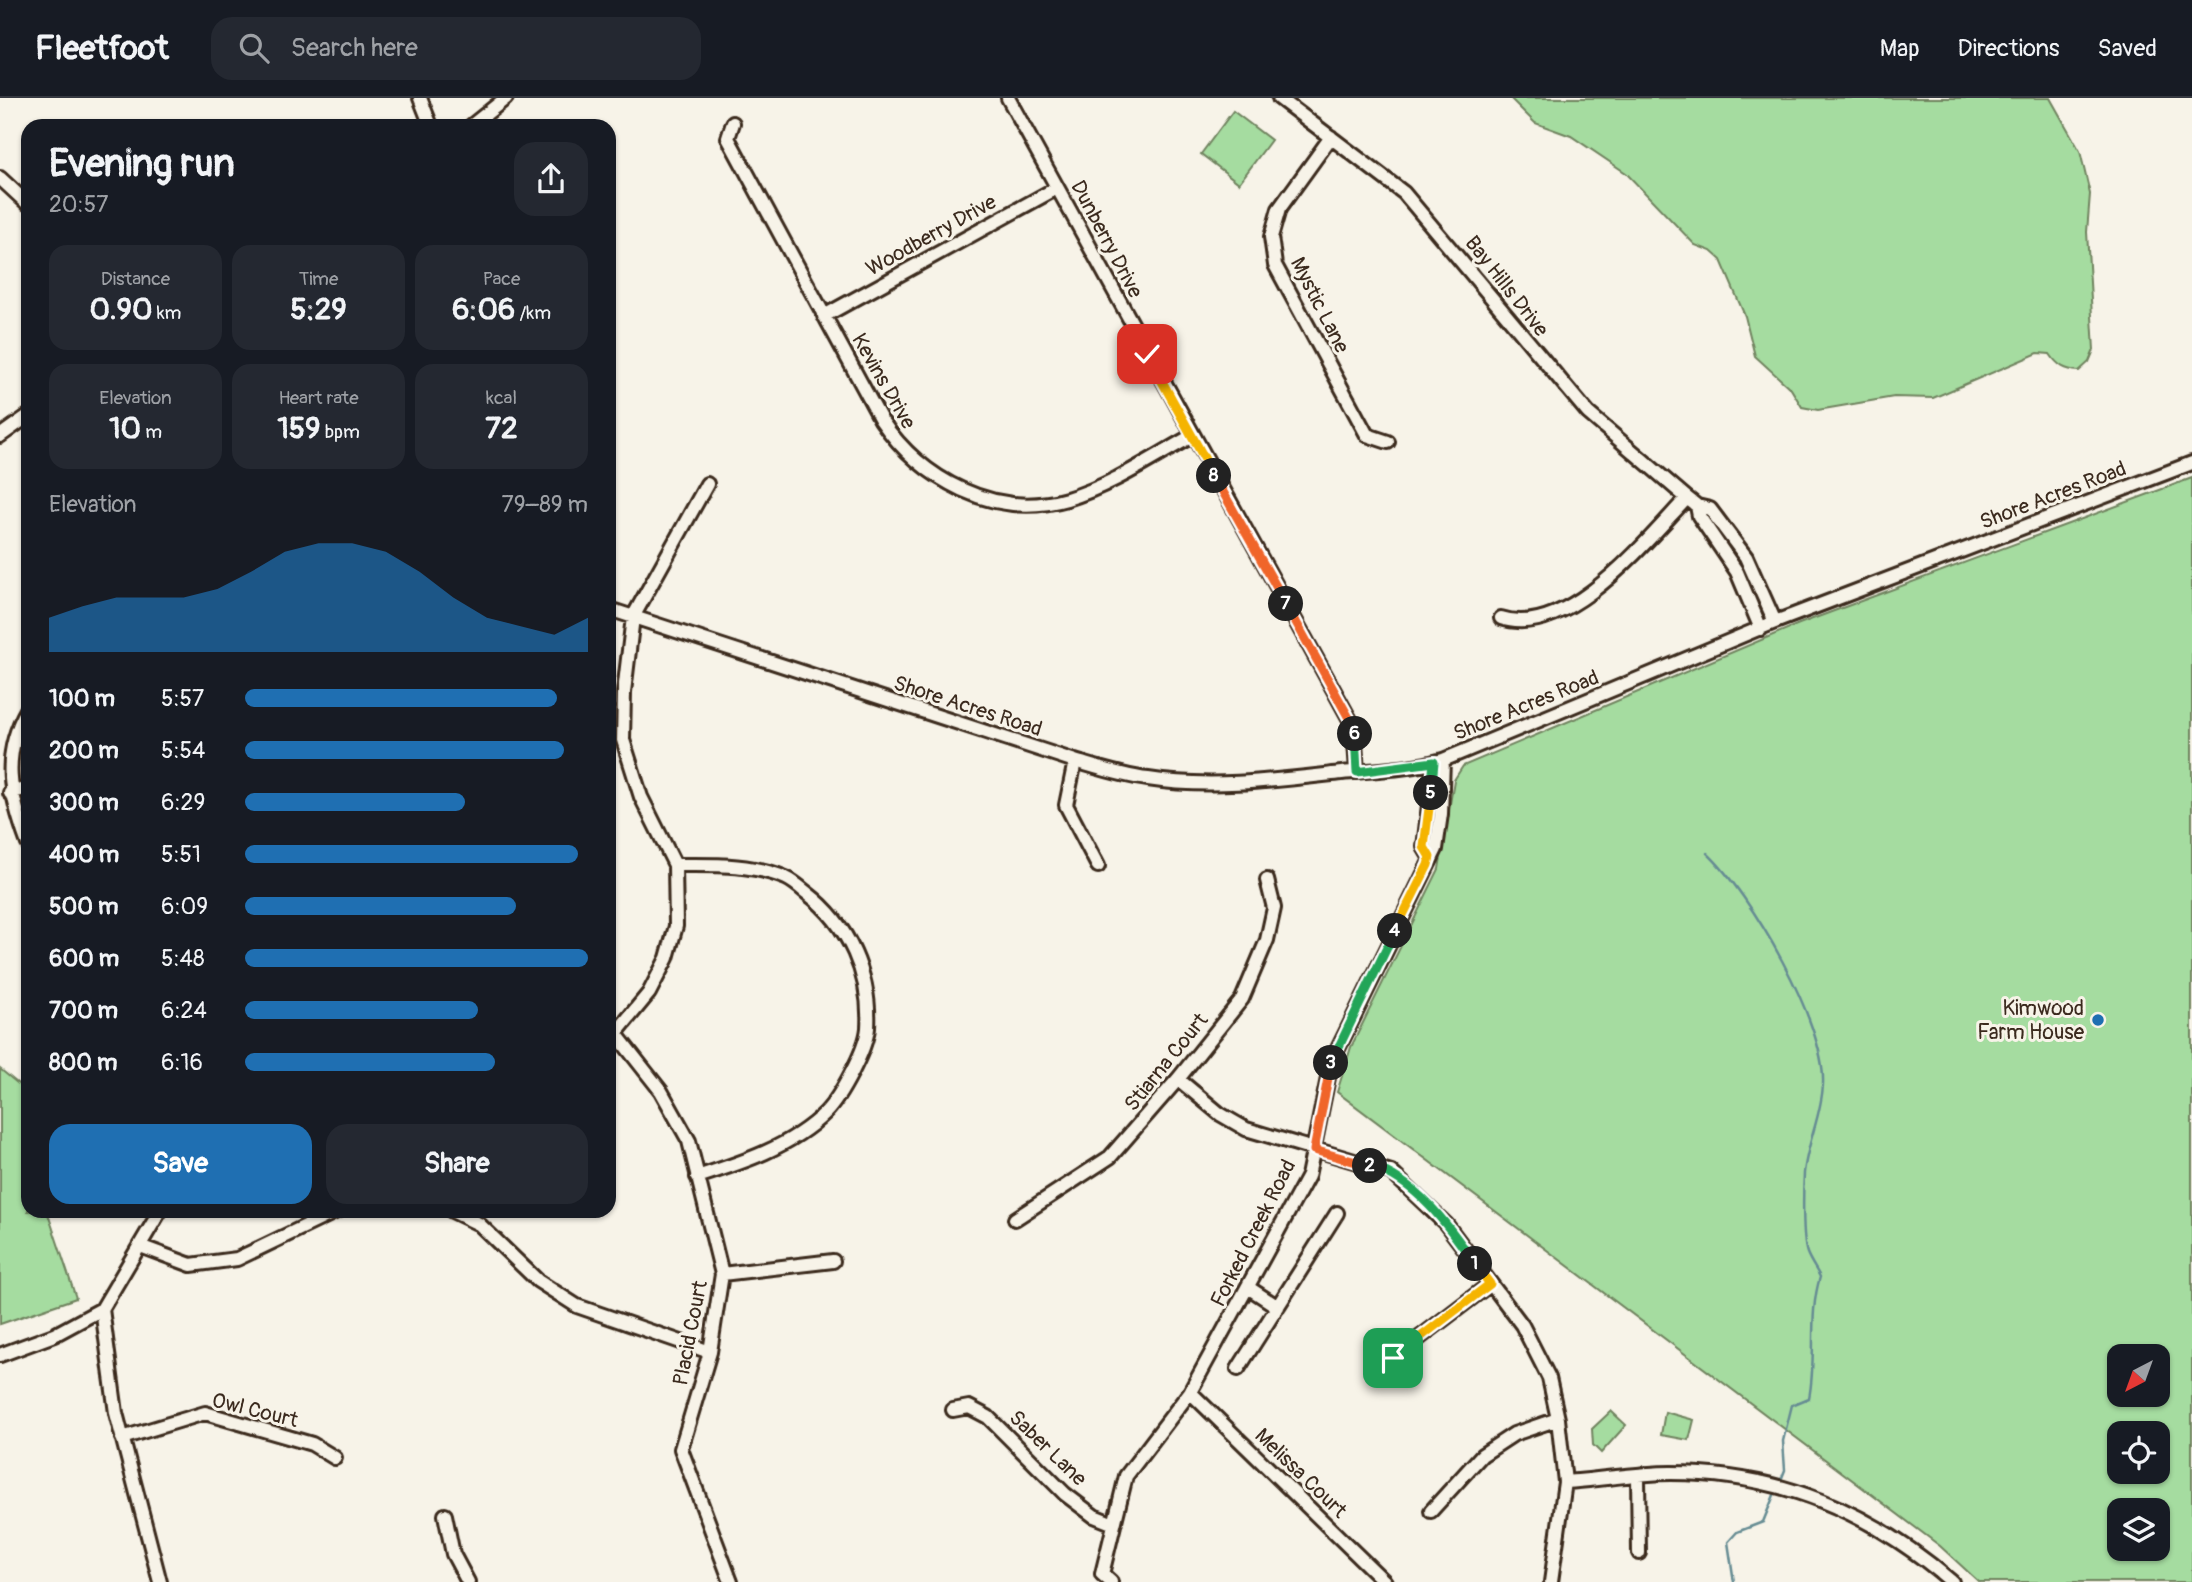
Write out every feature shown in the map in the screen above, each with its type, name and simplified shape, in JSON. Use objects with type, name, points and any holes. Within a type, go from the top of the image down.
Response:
[{"type":"street","points":[[420,98],[428,119]]},
{"type":"street","points":[[480,119],[506,98]]},
{"type":"street","name":"Dunberry Drive","points":[[1008,98],[1354,727],[1357,772]]},
{"type":"street","name":"Bay Hills Drive","points":[[1279,98],[1404,193],[1588,413],[1692,502],[1710,509],[1729,529],[1746,556],[1775,622]]},
{"type":"street","name":"Kevins Drive","points":[[733,123],[728,138],[824,316],[896,442],[932,474],[969,493],[996,501],[1023,504],[1067,499],[1118,477],[1192,436]]},
{"type":"street","name":"Mystic Lane","points":[[1331,137],[1279,209],[1271,237],[1275,265],[1367,435],[1388,442]]},
{"type":"street","points":[[0,178],[21,198]]},
{"type":"street","name":"Woodberry Drive","points":[[824,316],[1057,188]]},
{"type":"street","points":[[0,436],[21,421]]},
{"type":"street","name":"Shore Acres Road","points":[[616,611],[1075,761],[1149,780],[1278,780],[1439,761],[1775,622],[2192,463]]},
{"type":"street","points":[[616,1025],[649,993],[667,958],[676,926],[675,865],[641,797],[623,740],[624,692],[633,617],[707,484]]},
{"type":"street","points":[[1501,618],[1520,624],[1582,601],[1692,502]]},
{"type":"street","name":"Bay Hills Drive","points":[[1692,502],[1737,572],[1761,629]]},
{"type":"street","points":[[21,722],[12,740],[7,765],[10,793],[21,824]]},
{"type":"street","points":[[1075,761],[1066,805],[1098,866]]},
{"type":"street","name":"Forked Creek Road","points":[[1107,1578],[1114,1524],[1126,1476],[1190,1392],[1308,1176],[1331,1063],[1436,849],[1441,814],[1439,761]]},
{"type":"street","points":[[10,793],[21,790]]},
{"type":"street","points":[[675,865],[735,865],[787,878],[827,908],[850,939],[865,994],[868,1030],[853,1069],[826,1113],[789,1140],[742,1163],[697,1177]]},
{"type":"street","name":"Stiarna Court","points":[[1015,1219],[1110,1157],[1178,1079],[1242,999],[1267,940],[1274,908],[1267,880]]},
{"type":"street","name":"Placid Court","points":[[616,1034],[661,1091],[689,1141],[722,1274],[710,1352],[681,1449],[731,1582]]},
{"type":"street","points":[[1178,1079],[1220,1114],[1246,1129],[1391,1172],[1447,1224],[1522,1325],[1549,1378],[1558,1419],[1565,1482],[1551,1582]]},
{"type":"street","points":[[1238,1369],[1337,1213]]},
{"type":"street","points":[[0,1355],[54,1335],[102,1310],[156,1218]]},
{"type":"street","points":[[140,1246],[191,1265],[237,1259],[322,1218]]},
{"type":"street","points":[[467,1218],[479,1224],[538,1281],[577,1306],[710,1352]]},
{"type":"street","points":[[722,1274],[833,1261]]},
{"type":"street","points":[[1393,1358],[1490,1284]]},
{"type":"street","points":[[1249,1288],[1278,1307]]},
{"type":"street","points":[[102,1310],[122,1438],[160,1582]]},
{"type":"street","name":"Melissa Court","points":[[1190,1392],[1385,1582]]},
{"type":"street","name":"Saber Lane","points":[[953,1410],[969,1407],[988,1417],[1065,1494],[1094,1516],[1114,1524]]},
{"type":"street","name":"Owl Court","points":[[122,1438],[205,1413],[312,1444],[335,1458]]},
{"type":"street","points":[[1431,1511],[1482,1455],[1514,1434],[1558,1419]]},
{"type":"street","points":[[1565,1482],[1669,1473],[1723,1476],[1802,1492],[1864,1518],[1919,1553],[1952,1582]]},
{"type":"street","points":[[1639,1477],[1639,1553]]},
{"type":"street","points":[[445,1515],[453,1554],[468,1582]]},
{"type":"green space","points":[[1510,98],[2050,98],[2080,151],[2090,194],[2087,232],[2094,350],[2089,362],[2079,371],[2062,367],[2050,354],[2038,353],[1933,398],[1894,397],[1818,410],[1802,407],[1791,389],[1755,356],[1745,316],[1721,260],[1711,251],[1695,245],[1626,173],[1571,136],[1535,123]]},
{"type":"green space","points":[[1233,111],[1271,140],[1239,183],[1201,154]]},
{"type":"green space","points":[[2192,478],[2192,1582],[1979,1582],[1940,1546],[1337,1092],[1351,1047],[1439,869],[1454,780],[1463,766],[1799,624]]},
{"type":"green space","points":[[0,1069],[21,1086],[21,1218],[49,1218],[76,1298],[0,1324]]},
{"type":"green space","points":[[1611,1411],[1626,1425],[1601,1453],[1593,1445],[1592,1429]]},
{"type":"green space","points":[[1665,1412],[1694,1420],[1689,1440],[1661,1435]]},
{"type":"waterway","points":[[1707,853],[1744,898],[1782,961],[1799,995],[1821,1058],[1822,1095],[1806,1162],[1803,1191],[1805,1246],[1820,1277],[1814,1307],[1811,1383],[1809,1398],[1792,1405],[1783,1441],[1785,1470],[1781,1480]]},
{"type":"waterway","points":[[1734,1582],[1728,1542],[1737,1532],[1763,1522],[1774,1495]]},
{"type":"place","name":"Kimwood Farm House","points":[[2098,1020]]},
{"type":"route","points":[[1147,354],[1354,727],[1357,772],[1434,762],[1424,847],[1430,857],[1428,865],[1331,1063],[1314,1150],[1391,1172],[1447,1224],[1490,1284],[1393,1358]]}]
